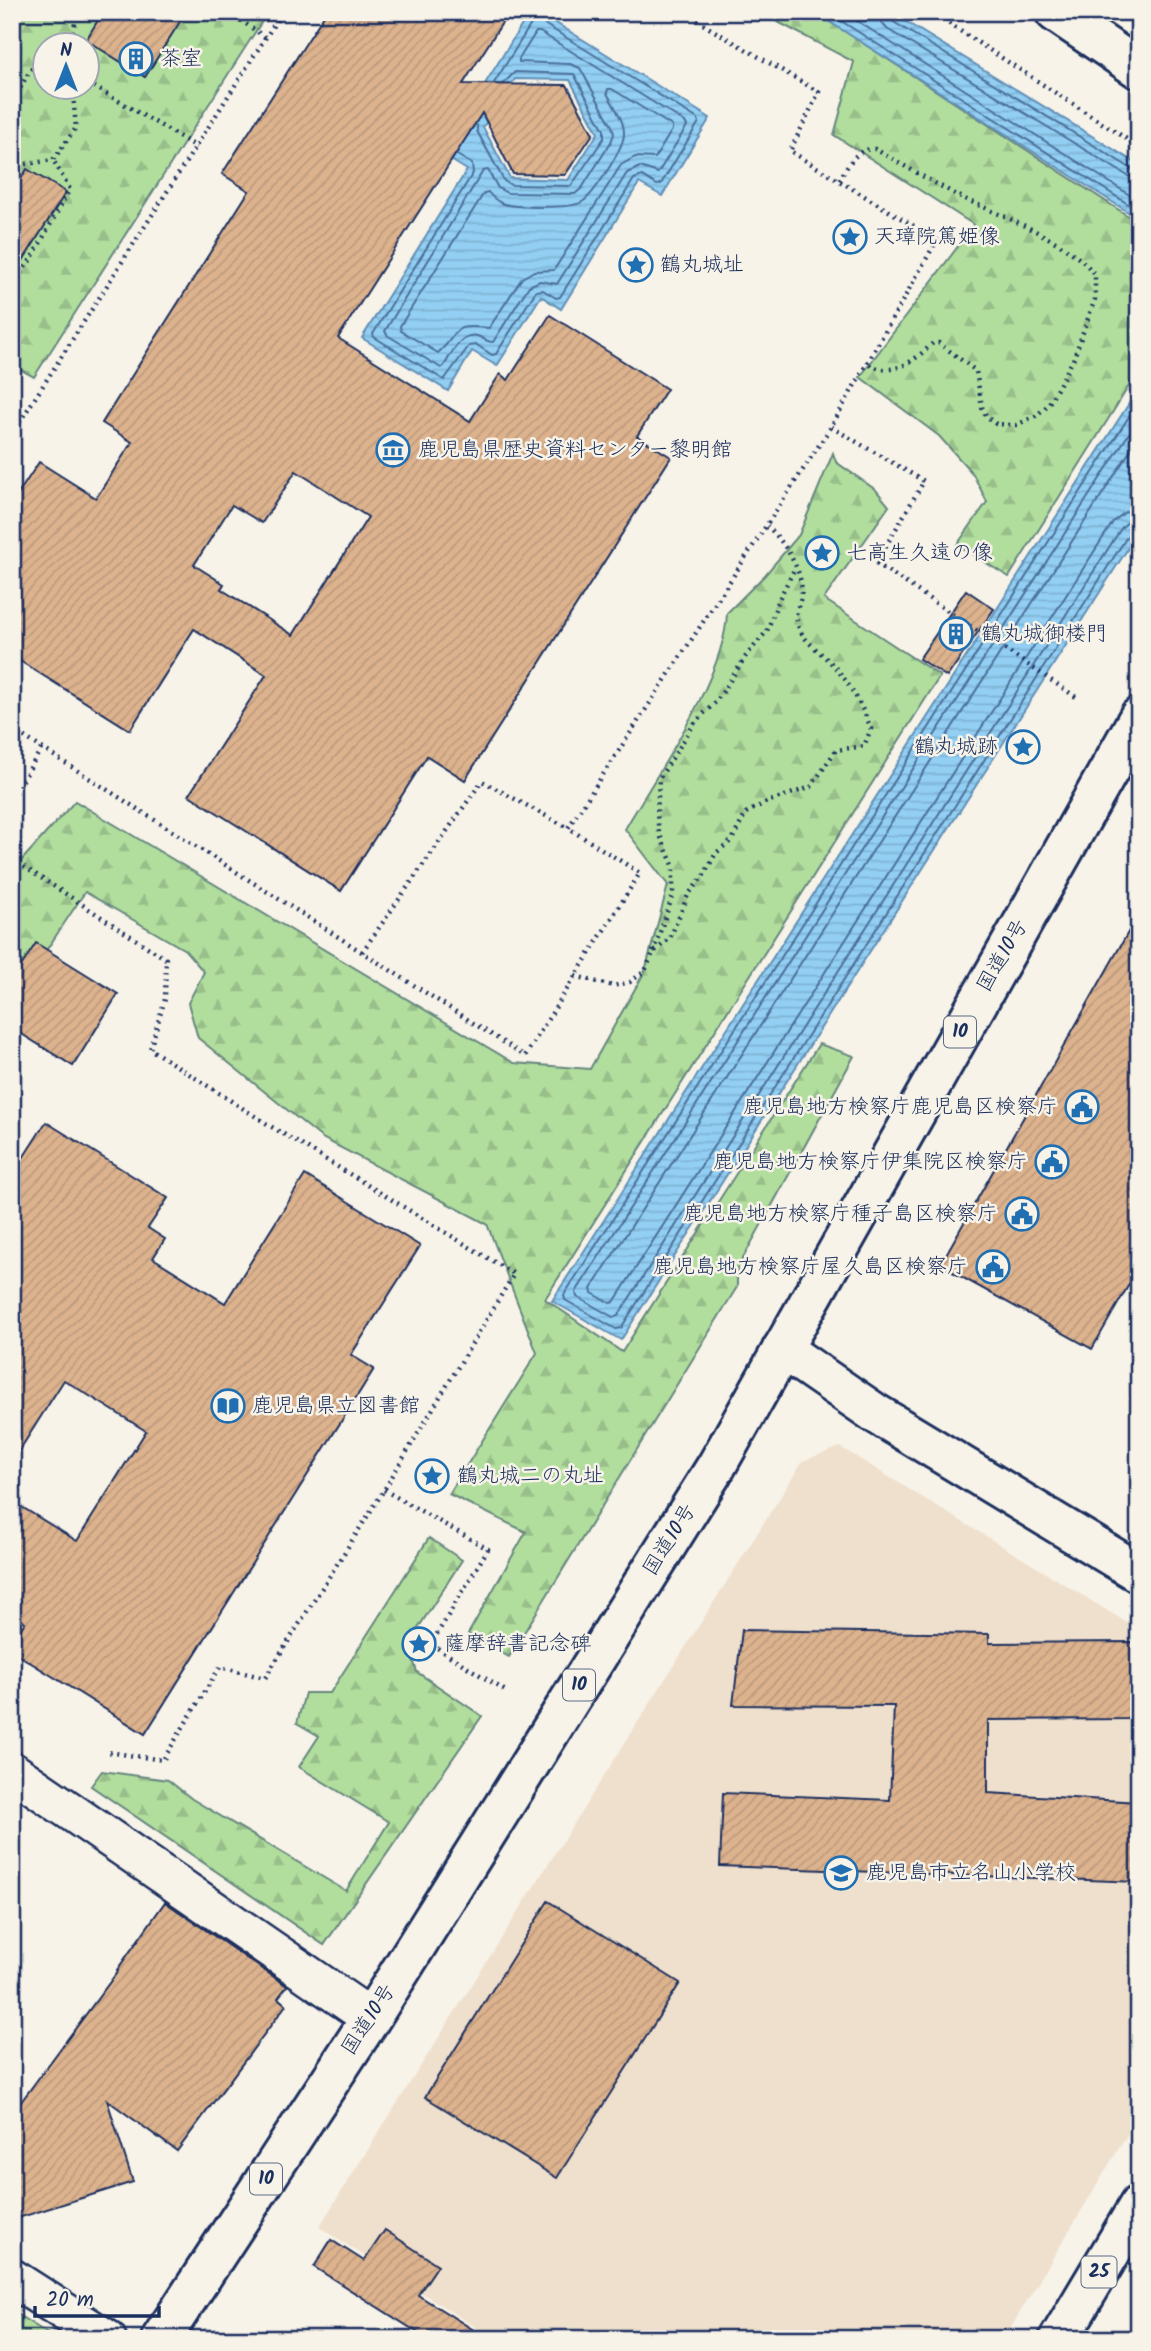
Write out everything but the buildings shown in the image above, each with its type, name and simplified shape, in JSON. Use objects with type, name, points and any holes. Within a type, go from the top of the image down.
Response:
[{"type":"main road","points":[[1055,12],[1139,69]]},
{"type":"main road","name":"国道10号","points":[[161,2339],[371,2018],[717,1465],[1139,717]]},
{"type":"main road","points":[[782,1349],[875,1413],[1139,1573]]},
{"type":"main road","name":"25","points":[[1059,2339],[1139,2206]]},
{"type":"street","points":[[12,1771],[371,2018]]},
{"type":"street","points":[[12,2278],[107,2339]]},
{"type":"path","points":[[73,32],[77,12]]},
{"type":"path","points":[[229,12],[266,38]]},
{"type":"path","points":[[12,434],[282,12]]},
{"type":"path","points":[[568,828],[831,426],[937,240],[790,151],[819,92],[682,12]]},
{"type":"path","points":[[931,12],[1139,147]]},
{"type":"path","points":[[12,99],[20,91],[32,64]]},
{"type":"path","points":[[102,91],[197,147]]},
{"type":"path","points":[[12,166],[53,160],[76,128],[75,102]]},
{"type":"path","points":[[839,180],[858,152],[875,149],[1078,257],[1094,275],[1095,299],[1073,360],[1048,404],[1024,423],[996,424],[986,416],[976,372],[939,343],[933,343],[914,361],[903,367],[883,370],[866,363]]},
{"type":"path","points":[[12,284],[32,258],[70,189],[53,160]]},
{"type":"path","points":[[831,426],[925,481],[876,563],[1079,699]]},
{"type":"path","points":[[653,953],[670,938],[688,895],[704,875],[716,853],[732,841],[746,813],[767,802],[811,787],[836,750],[864,746],[871,729],[865,713],[843,678],[811,645],[799,628],[796,611],[802,595],[800,580],[776,533],[767,526]]},
{"type":"path","points":[[575,976],[613,986],[630,982],[645,971],[673,895],[673,864],[659,833],[659,779],[695,721],[716,702],[746,656],[767,631],[779,599],[796,568]]},
{"type":"path","points":[[12,729],[525,1056],[640,873],[568,828],[482,781],[362,952]]},
{"type":"path","points":[[12,799],[41,749]]},
{"type":"path","points":[[12,859],[166,959],[165,999],[150,1049],[272,1127],[514,1274],[384,1490],[265,1678],[220,1667],[163,1760],[108,1752]]},
{"type":"path","points":[[384,1490],[488,1549],[431,1644],[507,1692]]},
{"type":"shaded area","name":"鹿児島市立名山小学校","points":[[840,1447],[1139,1630],[1139,2115],[1004,2339],[494,2339],[319,2227],[803,1461]]},
{"type":"green space","points":[[12,12],[268,12],[34,377],[12,365]]},
{"type":"green space","points":[[759,12],[815,12],[1139,223],[1139,370],[1009,577],[957,545],[987,502],[973,474],[939,436],[860,377],[974,225],[834,135],[854,62]]},
{"type":"green space","points":[[833,453],[836,462],[876,490],[889,506],[824,599],[940,676],[545,1299],[622,1352],[819,1044],[854,1056],[737,1269],[737,1287],[509,1657],[468,1634],[526,1532],[449,1494],[537,1353],[487,1224],[322,1138],[198,1038],[188,1003],[204,972],[185,950],[85,892],[12,1002],[12,871],[75,801],[514,1063],[590,1069],[645,971],[668,885],[625,829],[703,694],[715,666],[727,613],[765,575],[799,535]]},
{"type":"green space","points":[[429,1538],[462,1560],[408,1644],[417,1672],[482,1716],[324,1945],[91,1786],[102,1771],[168,1780],[192,1799],[346,1891],[389,1822],[299,1767],[319,1736],[297,1723],[305,1693],[330,1693]]},
{"type":"green space","points":[[12,2311],[56,2339],[12,2339]]},
{"type":"water","points":[[530,12],[538,12],[710,118],[662,196],[639,183],[561,309],[541,296],[497,366],[472,351],[448,391],[362,338],[467,170],[441,154]],"holes":[[[515,79],[570,80],[598,133],[568,180],[510,178],[483,127]]]},
{"type":"water","points":[[814,12],[890,12],[1139,165],[1139,219]]},
{"type":"water","points":[[1139,388],[1139,531],[621,1340],[552,1301]]},
{"type":"place","name":"茶室","points":[[136,59]]},
{"type":"place","name":"天璋院篤姫像","points":[[850,237]]},
{"type":"place","name":"鶴丸城址","points":[[636,265]]},
{"type":"place","name":"鹿児島県歴史資料センター黎明館","points":[[393,450]]},
{"type":"place","name":"七高生久遠の像","points":[[822,553]]},
{"type":"place","name":"鶴丸城御楼門","points":[[956,634]]},
{"type":"place","name":"鶴丸城跡","points":[[1023,747]]},
{"type":"place","name":"鹿児島地方検察庁鹿児島区検察庁","points":[[1082,1107]]},
{"type":"place","name":"鹿児島地方検察庁伊集院区検察庁","points":[[1052,1162]]},
{"type":"place","name":"鹿児島地方検察庁種子島区検察庁","points":[[1022,1214]]},
{"type":"place","name":"鹿児島地方検察庁屋久島区検察庁","points":[[993,1267]]},
{"type":"place","name":"鹿児島県立図書館","points":[[228,1406]]},
{"type":"place","name":"鶴丸城二の丸址","points":[[432,1476]]},
{"type":"place","name":"薩摩辞書記念碑","points":[[419,1644]]},
{"type":"place","name":"鹿児島市立名山小学校","points":[[841,1873]]}]
